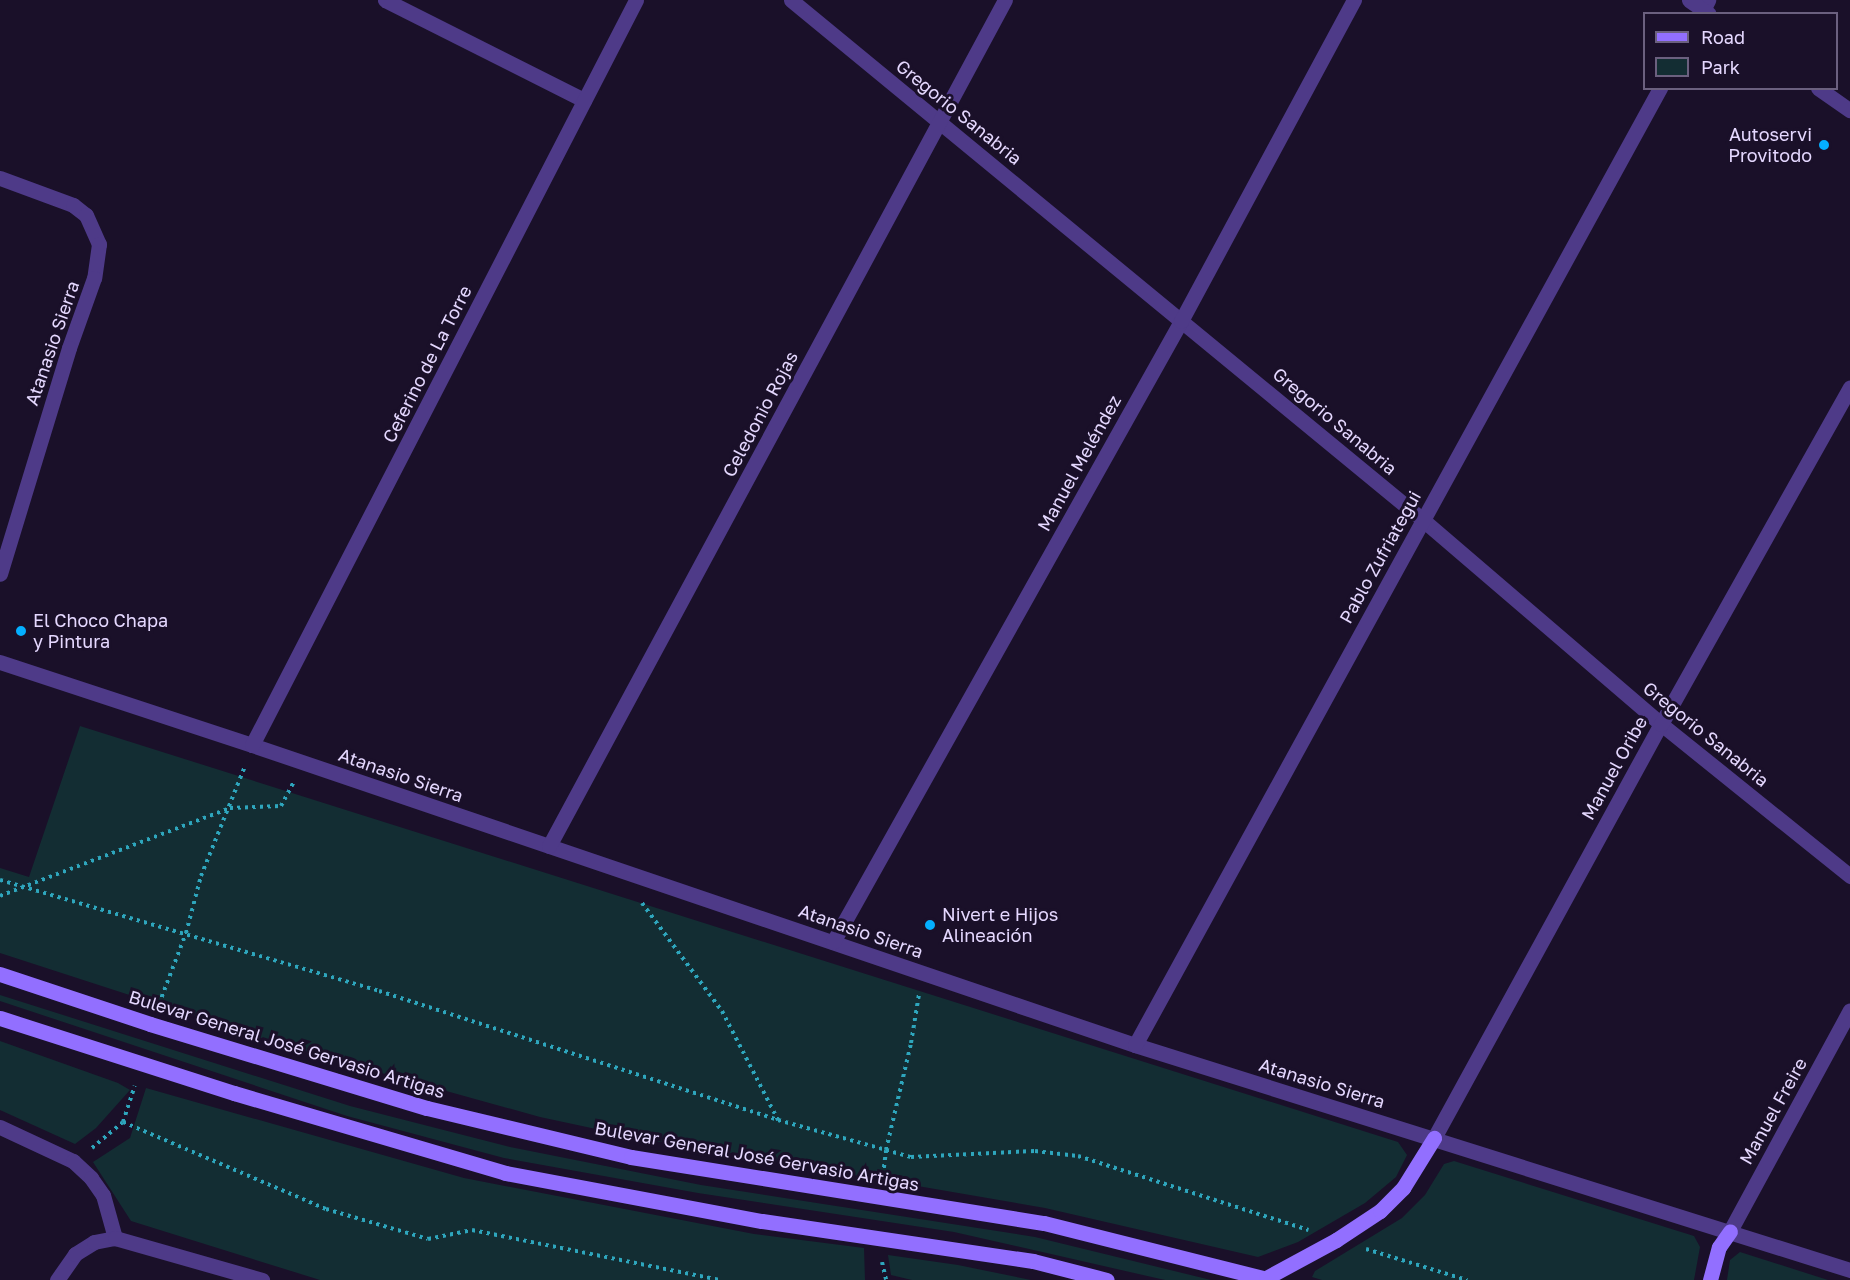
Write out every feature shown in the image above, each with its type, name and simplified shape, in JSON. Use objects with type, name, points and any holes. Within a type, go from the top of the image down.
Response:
[{"type":"main road","name":"Bulevar General José Gervasio Artigas","points":[[0,974],[150,1023],[438,1111],[631,1157],[1044,1223],[1268,1279]]},
{"type":"main road","points":[[0,1018],[139,1064],[505,1173],[762,1221],[1033,1262],[1107,1280]]},
{"type":"main road","points":[[1268,1279],[1380,1211],[1403,1188],[1434,1138]]},
{"type":"main road","points":[[1710,1280],[1719,1247],[1730,1231]]},
{"type":"street","points":[[385,0],[584,100]]},
{"type":"street","name":"Ceferino de La Torre","points":[[252,745],[636,0]]},
{"type":"street","name":"Gregorio Sanabria","points":[[791,0],[1424,520],[1660,724],[1850,876]]},
{"type":"street","name":"Celedonio Rojas","points":[[549,846],[1005,0]]},
{"type":"street","name":"Manuel Meléndez","points":[[833,942],[1181,321],[1354,0]]},
{"type":"street","points":[[1689,0],[1705,9]]},
{"type":"street","name":"Pablo Zufriategui","points":[[1135,1045],[1658,90]]},
{"type":"street","points":[[1821,90],[1850,110]]},
{"type":"street","name":"Atanasio Sierra","points":[[0,178],[73,205],[86,215],[99,244],[94,278],[65,359],[0,574]]},
{"type":"street","name":"Manuel Oribe","points":[[1434,1138],[1660,724],[1850,387]]},
{"type":"street","name":"Atanasio Sierra","points":[[0,663],[252,745],[1135,1045],[1850,1270]]},
{"type":"street","name":"Manuel Freire","points":[[1730,1231],[1850,1010]]},
{"type":"street","points":[[0,1127],[73,1161],[91,1178],[103,1196],[115,1238]]},
{"type":"street","points":[[57,1280],[75,1254],[94,1242],[115,1238],[262,1280]]},
{"type":"path","points":[[150,1023],[186,933],[201,876],[230,808],[252,745]]},
{"type":"path","points":[[0,896],[230,808],[281,806],[304,763]]},
{"type":"path","points":[[617,869],[722,1011],[778,1120]]},
{"type":"path","points":[[0,880],[379,991],[778,1120],[911,1157],[1025,1151],[1078,1156],[1467,1280]]},
{"type":"path","points":[[880,1198],[886,1150],[911,1043],[922,972]]},
{"type":"path","points":[[73,1161],[105,1139],[123,1122],[135,1090],[139,1064]]},
{"type":"path","points":[[123,1122],[326,1209],[428,1239],[472,1230],[721,1280]]},
{"type":"path","points":[[876,1237],[886,1280]]},
{"type":"green space","points":[[80,726],[1398,1142],[1407,1155],[1396,1177],[1365,1203],[1298,1242],[1258,1257],[1045,1208],[638,1138],[540,1117],[299,1050],[0,953],[0,868],[29,877]]},
{"type":"green space","points":[[0,995],[350,1106],[510,1147],[701,1185],[1035,1237],[1211,1280],[1165,1280],[954,1232],[698,1193],[504,1158],[347,1116],[0,1001]]},
{"type":"green space","points":[[0,1041],[118,1083],[130,1090],[96,1128],[75,1144],[0,1110]]},
{"type":"green space","points":[[146,1088],[464,1178],[754,1234],[864,1248],[865,1280],[320,1280],[131,1221],[93,1162],[130,1138]]},
{"type":"green space","points":[[1454,1161],[1694,1236],[1700,1247],[1694,1280],[1322,1280],[1312,1277],[1315,1271],[1402,1218],[1425,1195],[1444,1164]]},
{"type":"green space","points":[[1740,1252],[1828,1280],[1727,1280],[1730,1260]]},
{"type":"green space","points":[[888,1255],[958,1265],[1031,1280],[912,1280],[891,1275]]},
{"type":"place","name":"Autoservi Provitodo","points":[[1824,145]]},
{"type":"place","name":"El Choco Chapa y Pintura","points":[[21,631]]},
{"type":"place","name":"Nivert e Hijos Alineación","points":[[930,925]]}]
